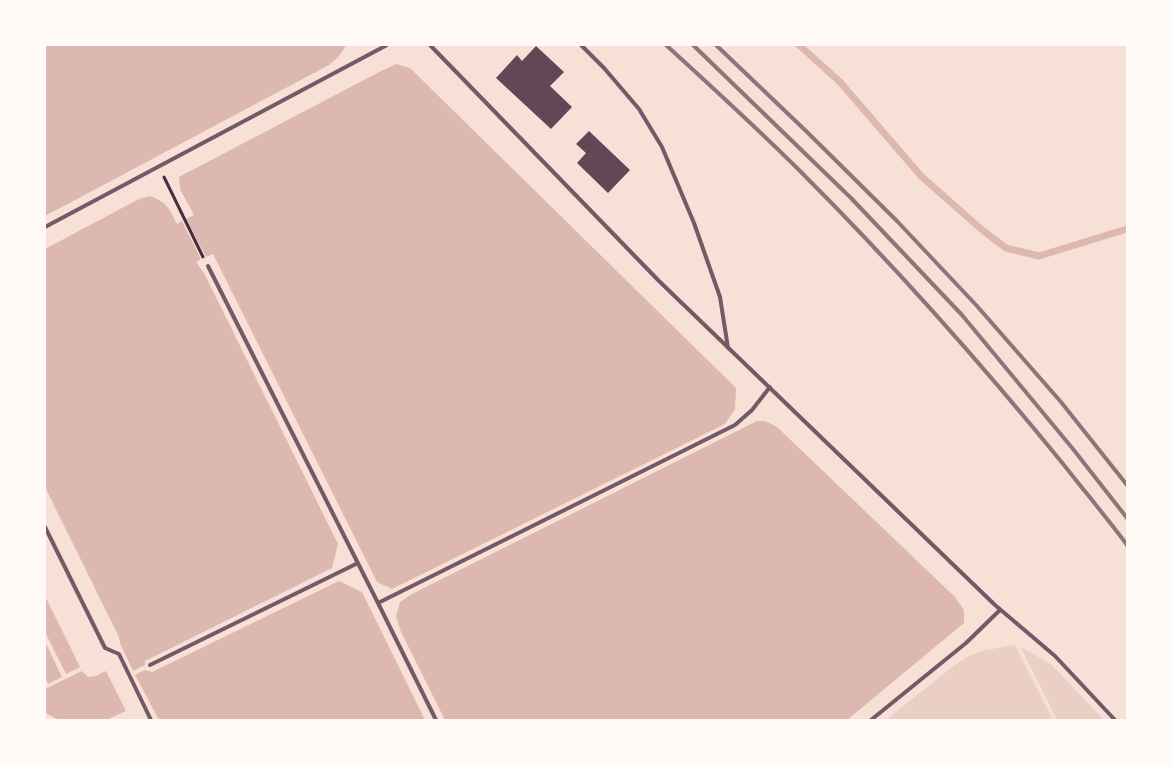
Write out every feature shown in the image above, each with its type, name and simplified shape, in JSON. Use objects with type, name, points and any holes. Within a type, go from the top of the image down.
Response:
[{"type":"lane","points":[[45,227],[387,45]]},
{"type":"lane","points":[[430,45],[659,281],[1000,610],[1055,656],[1115,720]]},
{"type":"lane","points":[[581,45],[604,68],[639,110],[662,147],[694,223],[720,296],[728,348]]},
{"type":"lane","points":[[208,266],[436,720]]},
{"type":"lane","points":[[378,603],[735,425],[752,410],[770,388]]},
{"type":"lane","points":[[45,527],[105,648],[120,654],[151,720]]},
{"type":"lane","points":[[150,665],[358,563]]},
{"type":"lane","points":[[871,720],[966,643],[1000,610]]},
{"type":"path","points":[[158,167],[208,266]]},
{"type":"shaded area","points":[[45,45],[346,45],[341,54],[329,65],[45,216]]},
{"type":"shaded area","points":[[396,64],[410,68],[736,388],[735,409],[725,424],[392,589],[377,582],[213,254],[206,257],[186,219],[194,215],[180,189],[179,177]]},
{"type":"shaded area","points":[[150,196],[167,206],[177,224],[182,221],[201,259],[196,262],[204,273],[338,544],[332,568],[145,661],[145,665],[133,671],[119,637],[45,487],[45,249],[139,199]]},
{"type":"shaded area","points":[[757,421],[765,421],[777,427],[955,597],[964,610],[964,623],[847,720],[445,720],[401,632],[396,616],[400,602],[412,594]]},
{"type":"shaded area","points":[[339,581],[362,592],[425,720],[159,720],[135,675],[145,670],[152,672]]},
{"type":"shaded area","points":[[45,596],[80,667],[66,674],[45,632]]},
{"type":"shaded area","points":[[45,642],[62,677],[48,684],[45,677]]},
{"type":"shaded area","points":[[1015,645],[1053,720],[886,720],[956,664],[969,656],[981,651]]},
{"type":"shaded area","points":[[1020,646],[1052,665],[1104,720],[1057,720]]},
{"type":"shaded area","points":[[82,671],[88,677],[96,676],[106,671],[126,711],[106,720],[59,720],[45,712],[45,689]]},
{"type":"building","points":[[536,46],[564,72],[550,86],[572,107],[551,129],[496,78],[517,55],[522,61]]},
{"type":"building","points":[[589,131],[630,170],[608,193],[577,163],[586,153],[576,144]]},
{"type":"waterway","points":[[799,45],[840,82],[921,176],[981,229],[1006,248],[1039,256],[1127,229]]},
{"type":"railway","points":[[666,45],[836,207],[903,279],[1033,427],[1127,545]]},
{"type":"railway","points":[[693,45],[851,198],[962,315],[1073,449],[1127,518]]},
{"type":"railway","points":[[716,45],[897,221],[977,306],[1061,402],[1127,485]]}]
